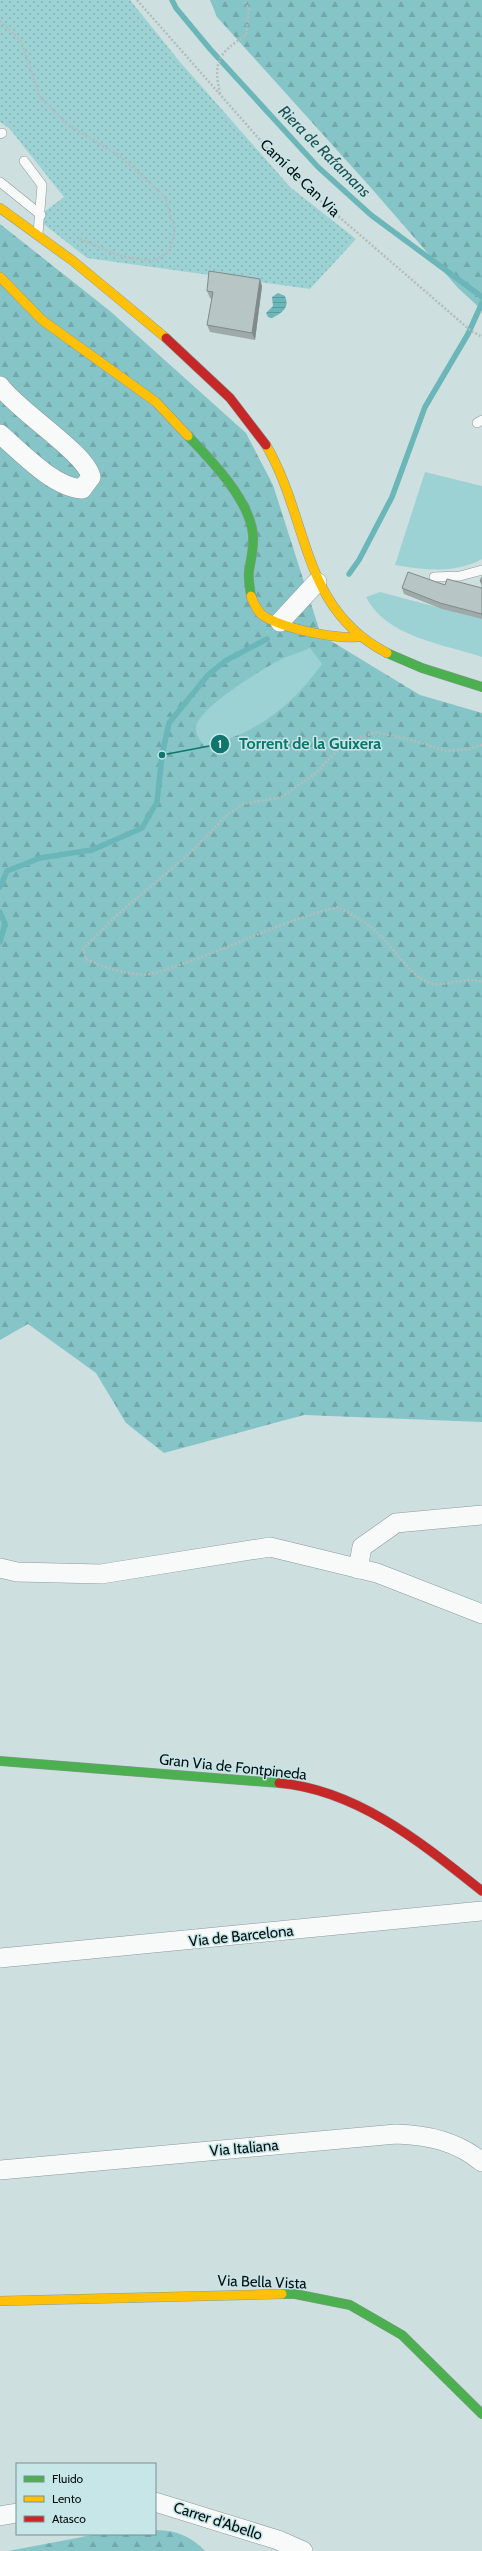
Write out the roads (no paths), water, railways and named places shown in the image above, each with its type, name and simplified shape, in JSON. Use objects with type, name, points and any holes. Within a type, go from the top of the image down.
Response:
[{"type":"street","points":[[0,208],[37,234],[161,334],[218,387],[255,428],[274,456],[286,480],[317,582],[327,601],[340,619],[358,637],[384,653],[482,687]]},
{"type":"street","points":[[0,277],[42,320],[156,402],[213,462],[246,510],[251,527],[254,555],[249,572],[251,596],[257,610],[266,618],[321,635],[345,638],[358,637]]},
{"type":"street","points":[[0,386],[21,410],[70,449],[90,469],[91,477],[82,489],[72,488],[36,466],[0,434]]},
{"type":"street","points":[[280,622],[317,582]]},
{"type":"street","points":[[358,1569],[362,1547],[396,1523],[482,1515]]},
{"type":"street","points":[[0,1568],[17,1572],[101,1574],[270,1547],[376,1573],[482,1614]]},
{"type":"street","name":"Gran Via de Fontpineda","points":[[0,1761],[300,1785],[356,1805],[416,1838],[482,1891]]},
{"type":"street","name":"Via de Barcelona","points":[[0,1958],[482,1911]]},
{"type":"street","name":"Via Italiana","points":[[0,2170],[396,2134],[426,2135],[454,2144],[482,2162]]},
{"type":"street","name":"Via Bella Vista","points":[[0,2301],[295,2294],[350,2305],[402,2335],[482,2414]]},
{"type":"street","name":"Carrer d'Abello","points":[[156,2502],[278,2540],[303,2551]]},
{"type":"street","points":[[0,2516],[16,2513]]},
{"type":"lane","points":[[24,161],[42,185],[41,215],[37,234]]},
{"type":"lane","points":[[0,182],[41,215]]},
{"type":"lane","points":[[434,577],[460,576],[482,570]]},
{"type":"waterway","name":"Riera de Rafamans","points":[[172,0],[176,8],[210,49],[318,167],[371,215],[482,297]]},
{"type":"waterway","points":[[349,574],[359,560],[392,497],[425,407],[468,334],[482,303]]},
{"type":"waterway","points":[[0,887],[7,871],[40,858],[92,850],[142,828],[157,802],[162,755],[169,723],[208,675],[225,661],[267,639]]},
{"type":"waterway","points":[[0,912],[5,924],[0,942]]},
{"type":"place","name":"Torrent de la Guixera","points":[[162,755]]}]
